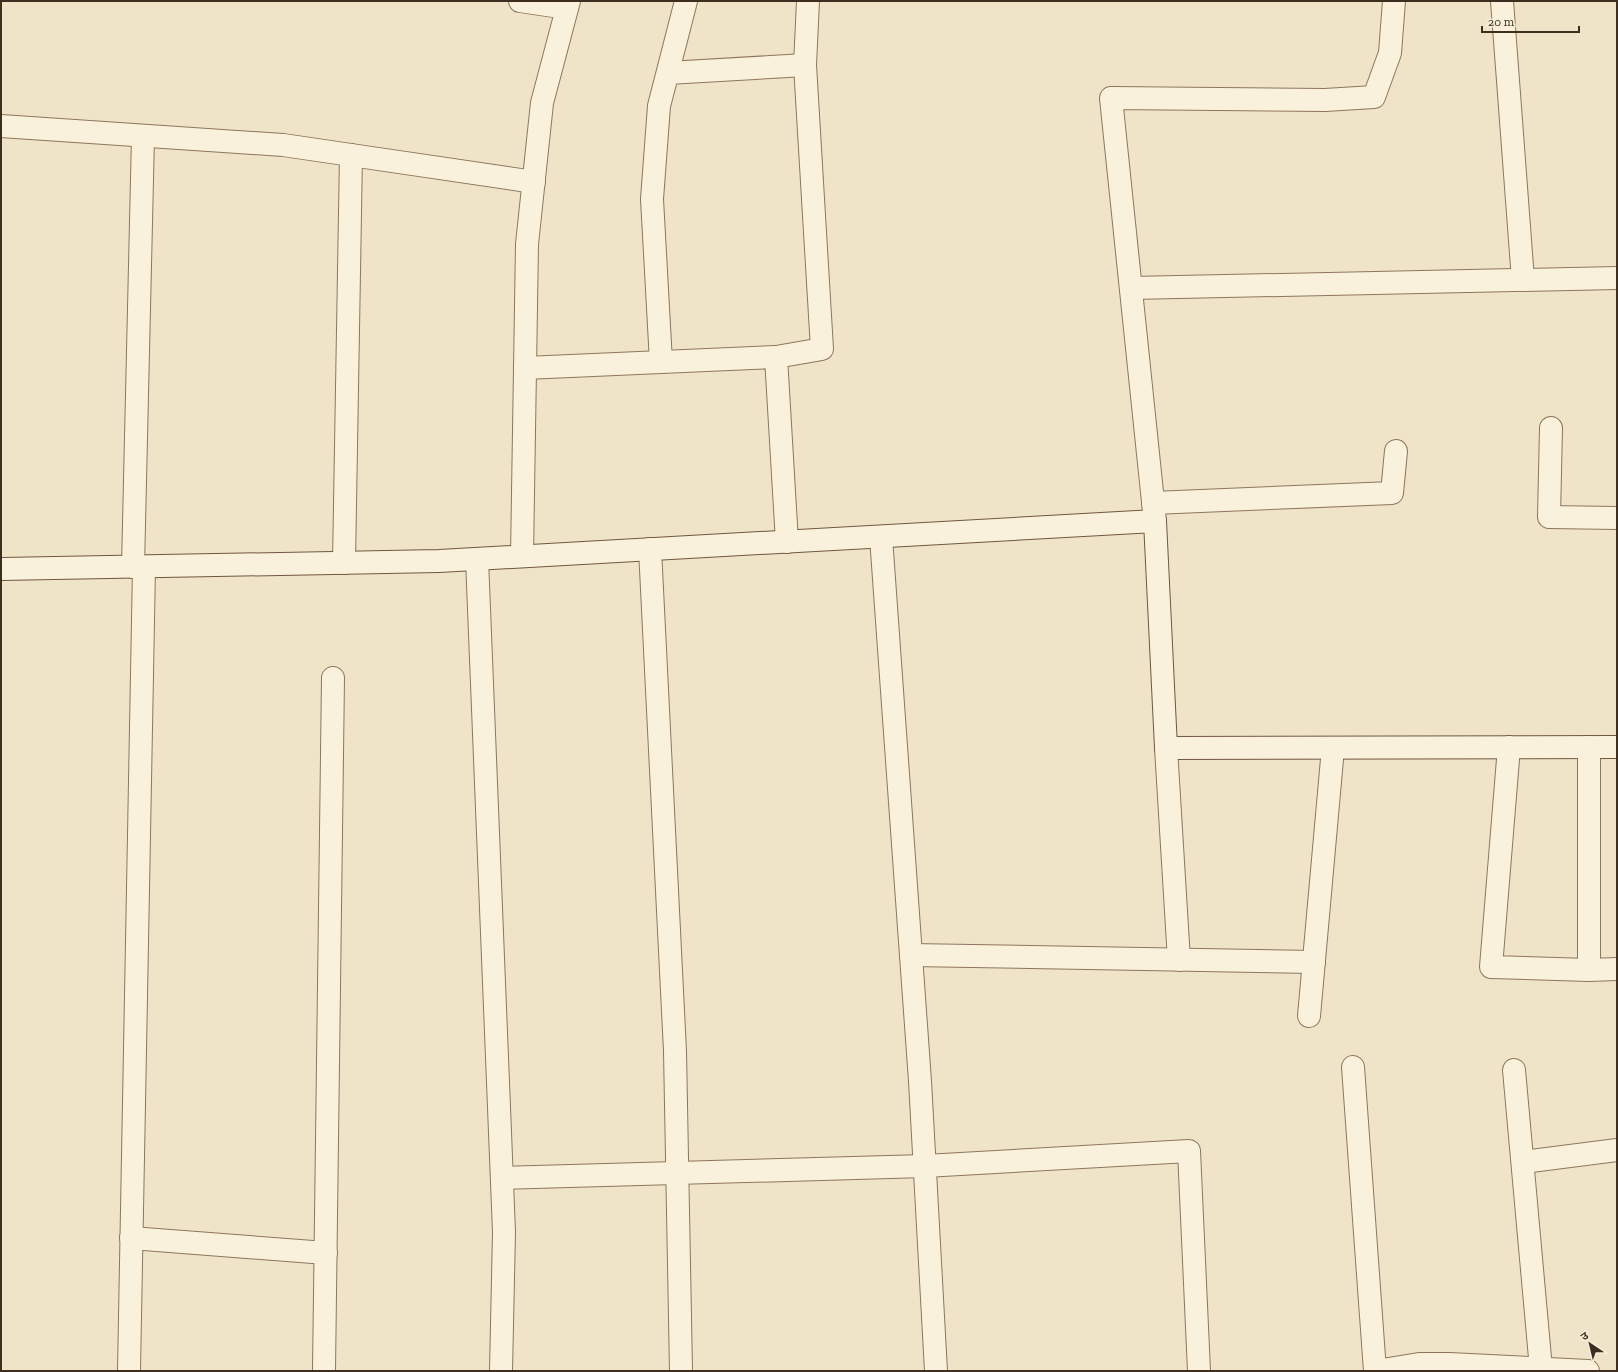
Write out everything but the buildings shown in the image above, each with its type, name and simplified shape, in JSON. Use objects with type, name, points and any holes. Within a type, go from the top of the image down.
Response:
[{"type":"street","points":[[520,1],[568,5],[542,103],[527,244],[522,556]]},
{"type":"street","points":[[661,362],[652,199],[659,106],[686,1]]},
{"type":"street","points":[[525,368],[776,357],[822,349],[805,65],[808,1]]},
{"type":"street","points":[[1180,960],[1166,748],[1154,512],[1111,98],[1325,100],[1374,97],[1390,53],[1394,1]]},
{"type":"street","points":[[1502,1],[1523,280]]},
{"type":"street","points":[[668,73],[805,65]]},
{"type":"street","points":[[1,126],[284,145],[534,182]]},
{"type":"street","points":[[129,1371],[143,136]]},
{"type":"street","points":[[344,563],[351,155]]},
{"type":"street","points":[[1131,288],[1617,278]]},
{"type":"street","points":[[776,357],[786,542]]},
{"type":"street","points":[[1551,428],[1549,516],[1617,518]]},
{"type":"street","points":[[1,570],[477,559],[881,537],[1154,512],[1392,493],[1396,451]]},
{"type":"street","points":[[881,537],[925,1166],[936,1371]]},
{"type":"street","points":[[650,549],[675,1052],[681,1371]]},
{"type":"street","points":[[477,559],[504,1232],[502,1371]]},
{"type":"street","points":[[324,1371],[333,678]]},
{"type":"street","points":[[1509,747],[1491,967],[1589,970],[1617,969]]},
{"type":"street","points":[[1589,747],[1589,970]]},
{"type":"street","points":[[1166,748],[1617,747]]},
{"type":"street","points":[[1309,1016],[1333,748]]},
{"type":"street","points":[[911,955],[1314,962]]},
{"type":"street","points":[[1353,1067],[1376,1371],[1449,1364],[1588,1371]]},
{"type":"street","points":[[1514,1070],[1541,1369]]},
{"type":"street","points":[[1523,1162],[1617,1150]]},
{"type":"street","points":[[502,1178],[925,1166],[1189,1151],[1199,1371]]},
{"type":"street","points":[[131,1238],[326,1253]]}]
